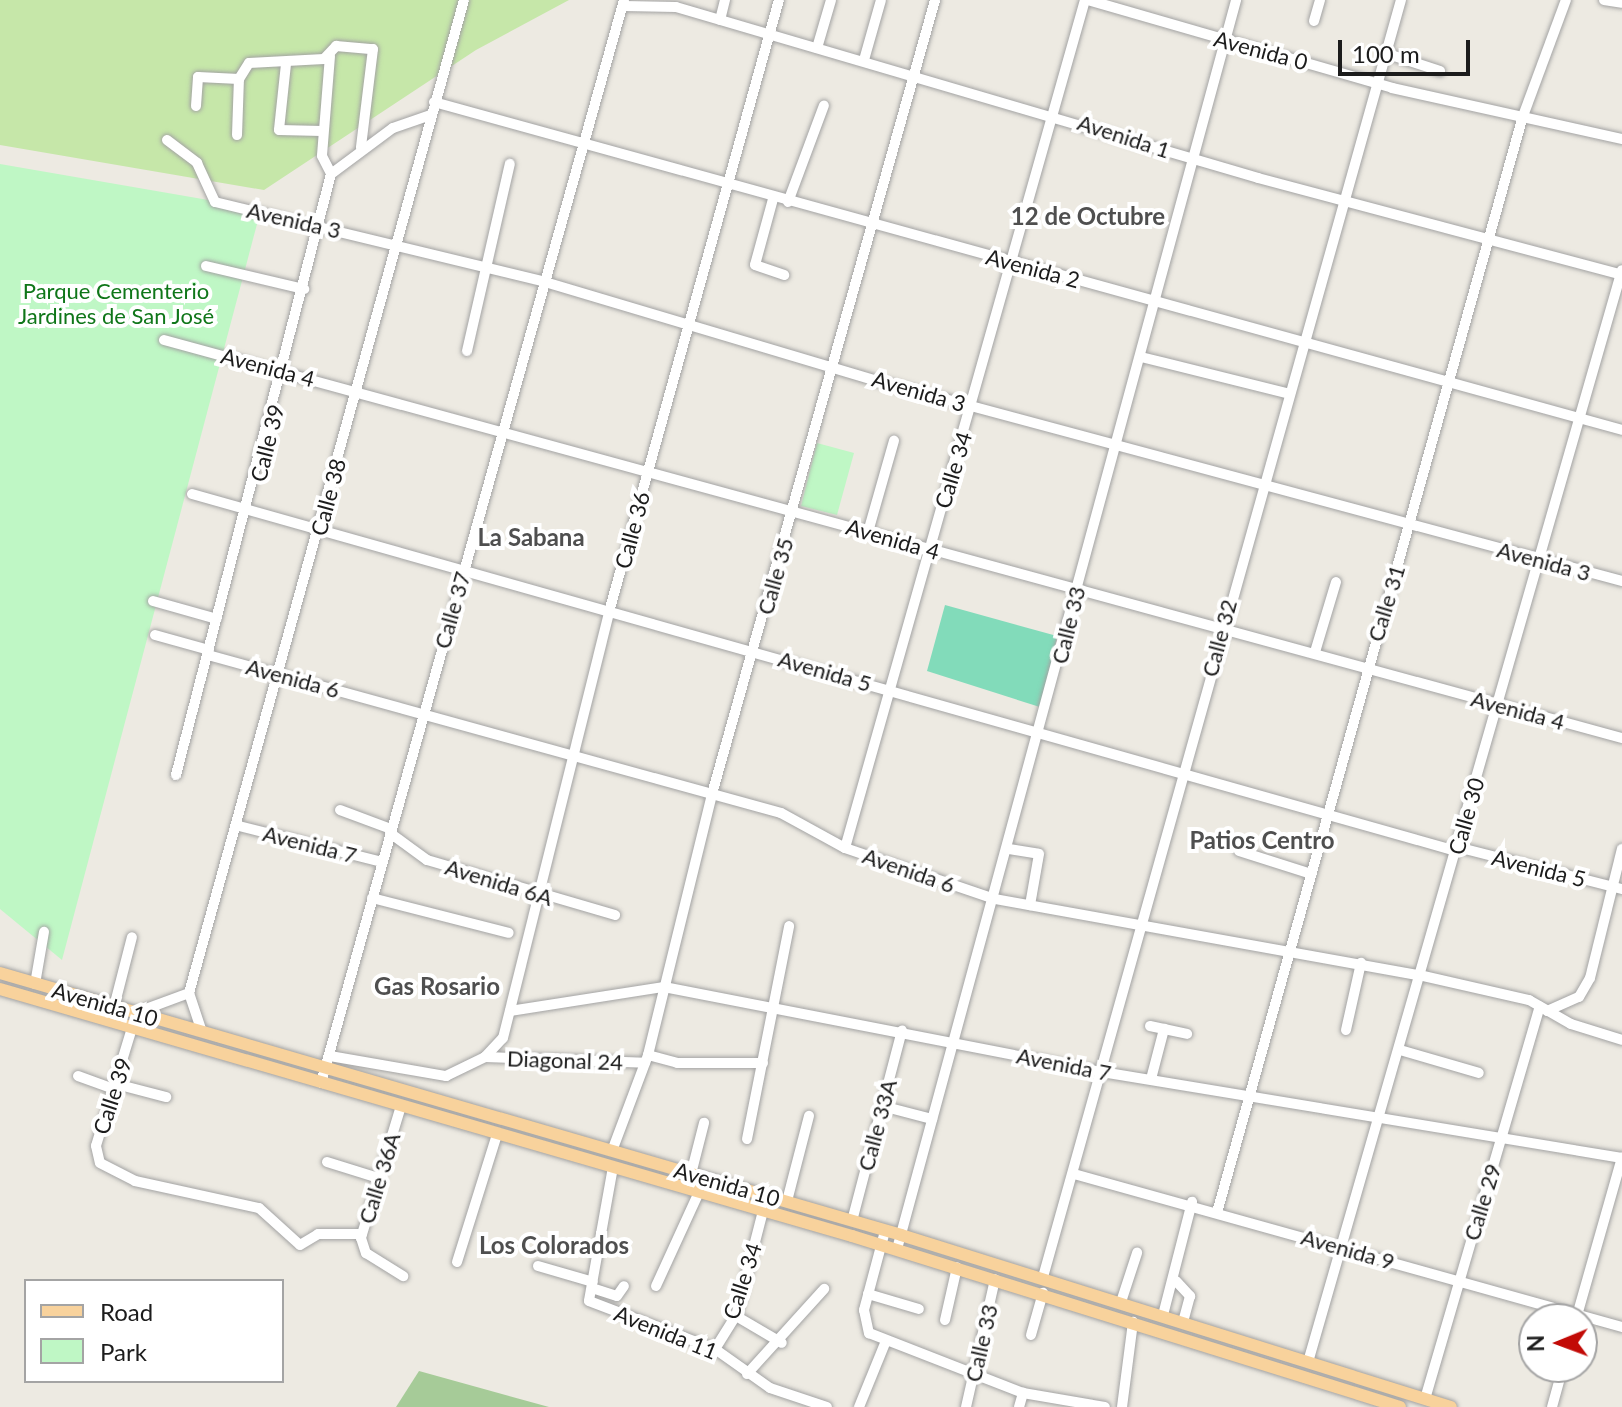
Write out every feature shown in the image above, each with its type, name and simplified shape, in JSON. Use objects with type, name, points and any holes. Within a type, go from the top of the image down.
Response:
[{"type":"main road","name":"Avenida 10","points":[[0,973],[1043,1277],[1451,1407]]},
{"type":"main road","name":"Avenida 10","points":[[0,989],[897,1249],[1400,1407]]},
{"type":"street","name":"Calle 38","points":[[189,993],[239,826],[393,244],[430,115],[439,103],[464,0]]},
{"type":"street","points":[[720,20],[725,0]]},
{"type":"street","name":"Calle 36","points":[[485,1057],[503,1038],[572,755],[685,325],[779,0]]},
{"type":"street","points":[[817,48],[831,0]]},
{"type":"street","points":[[864,60],[881,0]]},
{"type":"street","name":"Calle 35","points":[[612,1151],[647,1059],[712,794],[794,511],[869,223],[935,0]]},
{"type":"street","name":"Avenida 0","points":[[1086,0],[1225,42],[1622,139]]},
{"type":"street","name":"Calle 34","points":[[845,848],[887,689],[1016,262],[1086,0]]},
{"type":"street","name":"Calle 33","points":[[897,1249],[1042,729],[1076,589],[1197,160],[1236,0]]},
{"type":"street","points":[[1314,21],[1320,0]]},
{"type":"street","name":"Calle 32","points":[[1043,1277],[1144,923],[1262,482],[1401,0]]},
{"type":"street","name":"Calle 31","points":[[1218,1209],[1253,1095],[1365,668],[1449,387],[1523,116],[1566,0]]},
{"type":"street","points":[[1604,0],[1622,3]]},
{"type":"street","name":"Avenida 1","points":[[624,3],[676,7],[1055,114],[1341,202],[1622,274]]},
{"type":"street","name":"Calle 37","points":[[321,1083],[422,713],[586,146],[624,3]]},
{"type":"street","points":[[331,174],[322,131],[330,56],[336,46],[373,49],[361,147]]},
{"type":"street","points":[[1385,53],[1440,71]]},
{"type":"street","points":[[322,131],[279,130],[286,64],[290,57],[330,56]]},
{"type":"street","points":[[237,135],[239,79],[249,63],[286,64]]},
{"type":"street","points":[[196,106],[198,77],[239,79]]},
{"type":"street","name":"Avenida 2","points":[[439,103],[773,199],[1016,262],[1449,387],[1622,430]]},
{"type":"street","points":[[788,202],[824,105]]},
{"type":"street","points":[[331,174],[361,147],[430,115]]},
{"type":"street","name":"Avenida 3","points":[[167,140],[197,163],[215,202],[487,266],[972,406],[1117,442],[1539,561],[1622,581]]},
{"type":"street","points":[[467,351],[510,164]]},
{"type":"street","name":"Calle 39","points":[[176,775],[217,619],[250,511],[331,174]]},
{"type":"street","points":[[773,199],[755,265],[784,275]]},
{"type":"street","points":[[206,266],[304,289]]},
{"type":"street","name":"Calle 30","points":[[1308,1362],[1622,274]]},
{"type":"street","name":"Avenida 4","points":[[164,340],[502,429],[647,473],[1315,652],[1622,738]]},
{"type":"street","points":[[1141,357],[1287,393]]},
{"type":"street","points":[[868,532],[894,441]]},
{"type":"street","name":"Avenida 5","points":[[192,494],[463,572],[1042,729],[1457,849],[1617,888]]},
{"type":"street","points":[[1315,652],[1336,582]]},
{"type":"street","points":[[153,601],[217,619]]},
{"type":"street","name":"Avenida 6","points":[[155,635],[279,675],[781,813],[845,848],[995,899],[1292,949],[1419,975],[1543,1009],[1622,1040]]},
{"type":"street","name":"Avenida 6A","points":[[340,810],[391,831],[427,860],[538,895],[615,915]]},
{"type":"street","name":"Avenida 7","points":[[239,826],[382,862]]},
{"type":"street","points":[[1009,849],[1039,854],[1030,905]]},
{"type":"street","points":[[1543,1009],[1567,1004],[1579,997],[1590,978],[1617,888],[1622,849]]},
{"type":"street","points":[[1239,851],[1311,874]]},
{"type":"street","points":[[372,898],[509,933]]},
{"type":"street","points":[[747,1139],[789,926]]},
{"type":"street","points":[[35,984],[44,932]]},
{"type":"street","points":[[114,1007],[132,937]]},
{"type":"street","points":[[1346,1030],[1361,963]]},
{"type":"street","name":"Avenida 7","points":[[510,1011],[664,987],[902,1030],[1102,1072],[1622,1158]]},
{"type":"street","points":[[135,1013],[189,993],[202,1032]]},
{"type":"street","name":"Calle 29","points":[[1425,1399],[1501,1139],[1543,1009]]},
{"type":"street","points":[[1150,1026],[1187,1034]]},
{"type":"street","name":"Calle 39","points":[[132,1028],[96,1146],[100,1163],[218,1202],[259,1208],[300,1245],[318,1234],[362,1234]]},
{"type":"street","points":[[1151,1079],[1164,1029]]},
{"type":"street","name":"Calle 33A","points":[[852,1221],[902,1030]]},
{"type":"street","points":[[1400,1050],[1479,1073]]},
{"type":"street","points":[[330,1056],[446,1076],[485,1057]]},
{"type":"street","name":"Diagonal 24","points":[[485,1057],[763,1063]]},
{"type":"street","points":[[78,1076],[166,1097]]},
{"type":"street","name":"Calle 36A","points":[[401,1106],[362,1234],[366,1253],[403,1276]]},
{"type":"street","points":[[882,1106],[932,1119]]},
{"type":"street","points":[[787,1201],[809,1116]]},
{"type":"street","points":[[691,1174],[704,1123]]},
{"type":"street","points":[[457,1262],[497,1134]]},
{"type":"street","points":[[1581,1303],[1618,1187],[1622,1158]]},
{"type":"street","points":[[327,1162],[378,1178]]},
{"type":"street","points":[[592,1285],[613,1167]]},
{"type":"street","name":"Avenida 9","points":[[1074,1174],[1218,1209],[1532,1303]]},
{"type":"street","points":[[656,1286],[699,1192]]},
{"type":"street","points":[[1163,1315],[1176,1281],[1192,1202]]},
{"type":"street","name":"Calle 34","points":[[715,1349],[736,1316],[763,1211]]},
{"type":"street","points":[[885,1231],[868,1294],[865,1326],[886,1341],[1023,1393],[1105,1407]]},
{"type":"street","points":[[1121,1302],[1137,1253]]},
{"type":"street","points":[[538,1266],[617,1296],[624,1286]]},
{"type":"street","points":[[945,1320],[957,1267]]},
{"type":"street","name":"Calle 33","points":[[966,1407],[995,1279]]},
{"type":"street","points":[[1176,1281],[1190,1296],[1183,1322]]},
{"type":"street","name":"Avenida 11","points":[[592,1285],[589,1301],[715,1349],[747,1374],[827,1407]]},
{"type":"street","points":[[747,1374],[782,1343],[824,1289]]},
{"type":"street","points":[[1031,1335],[1043,1293]]},
{"type":"street","points":[[868,1294],[919,1309]]},
{"type":"street","points":[[736,1316],[782,1343]]},
{"type":"street","points":[[1122,1407],[1133,1322]]},
{"type":"street","name":"Avenida 9","points":[[1598,1322],[1622,1327]]},
{"type":"street","points":[[859,1407],[886,1341]]},
{"type":"street","points":[[1552,1407],[1559,1383]]},
{"type":"street","points":[[1019,1407],[1023,1393]]},
{"type":"green space","points":[[0,0],[569,0],[476,50],[264,190],[0,145]]},
{"type":"green space","name":"Parque Cementerio Jardines de San José","points":[[0,164],[261,209],[62,960],[0,909]]},
{"type":"green space","points":[[817,443],[854,453],[837,515],[801,506]]},
{"type":"green space","points":[[945,605],[1057,636],[1043,708],[927,671]]},
{"type":"green space","points":[[419,1371],[549,1407],[396,1407]]},
{"type":"district","name":"12 de Octubre","points":[[1088,216]]},
{"type":"district","name":"La Sabana","points":[[531,537]]},
{"type":"district","name":"Patios Centro","points":[[1262,840]]},
{"type":"district","name":"Gas Rosario","points":[[437,986]]},
{"type":"district","name":"Los Colorados","points":[[554,1245]]}]
